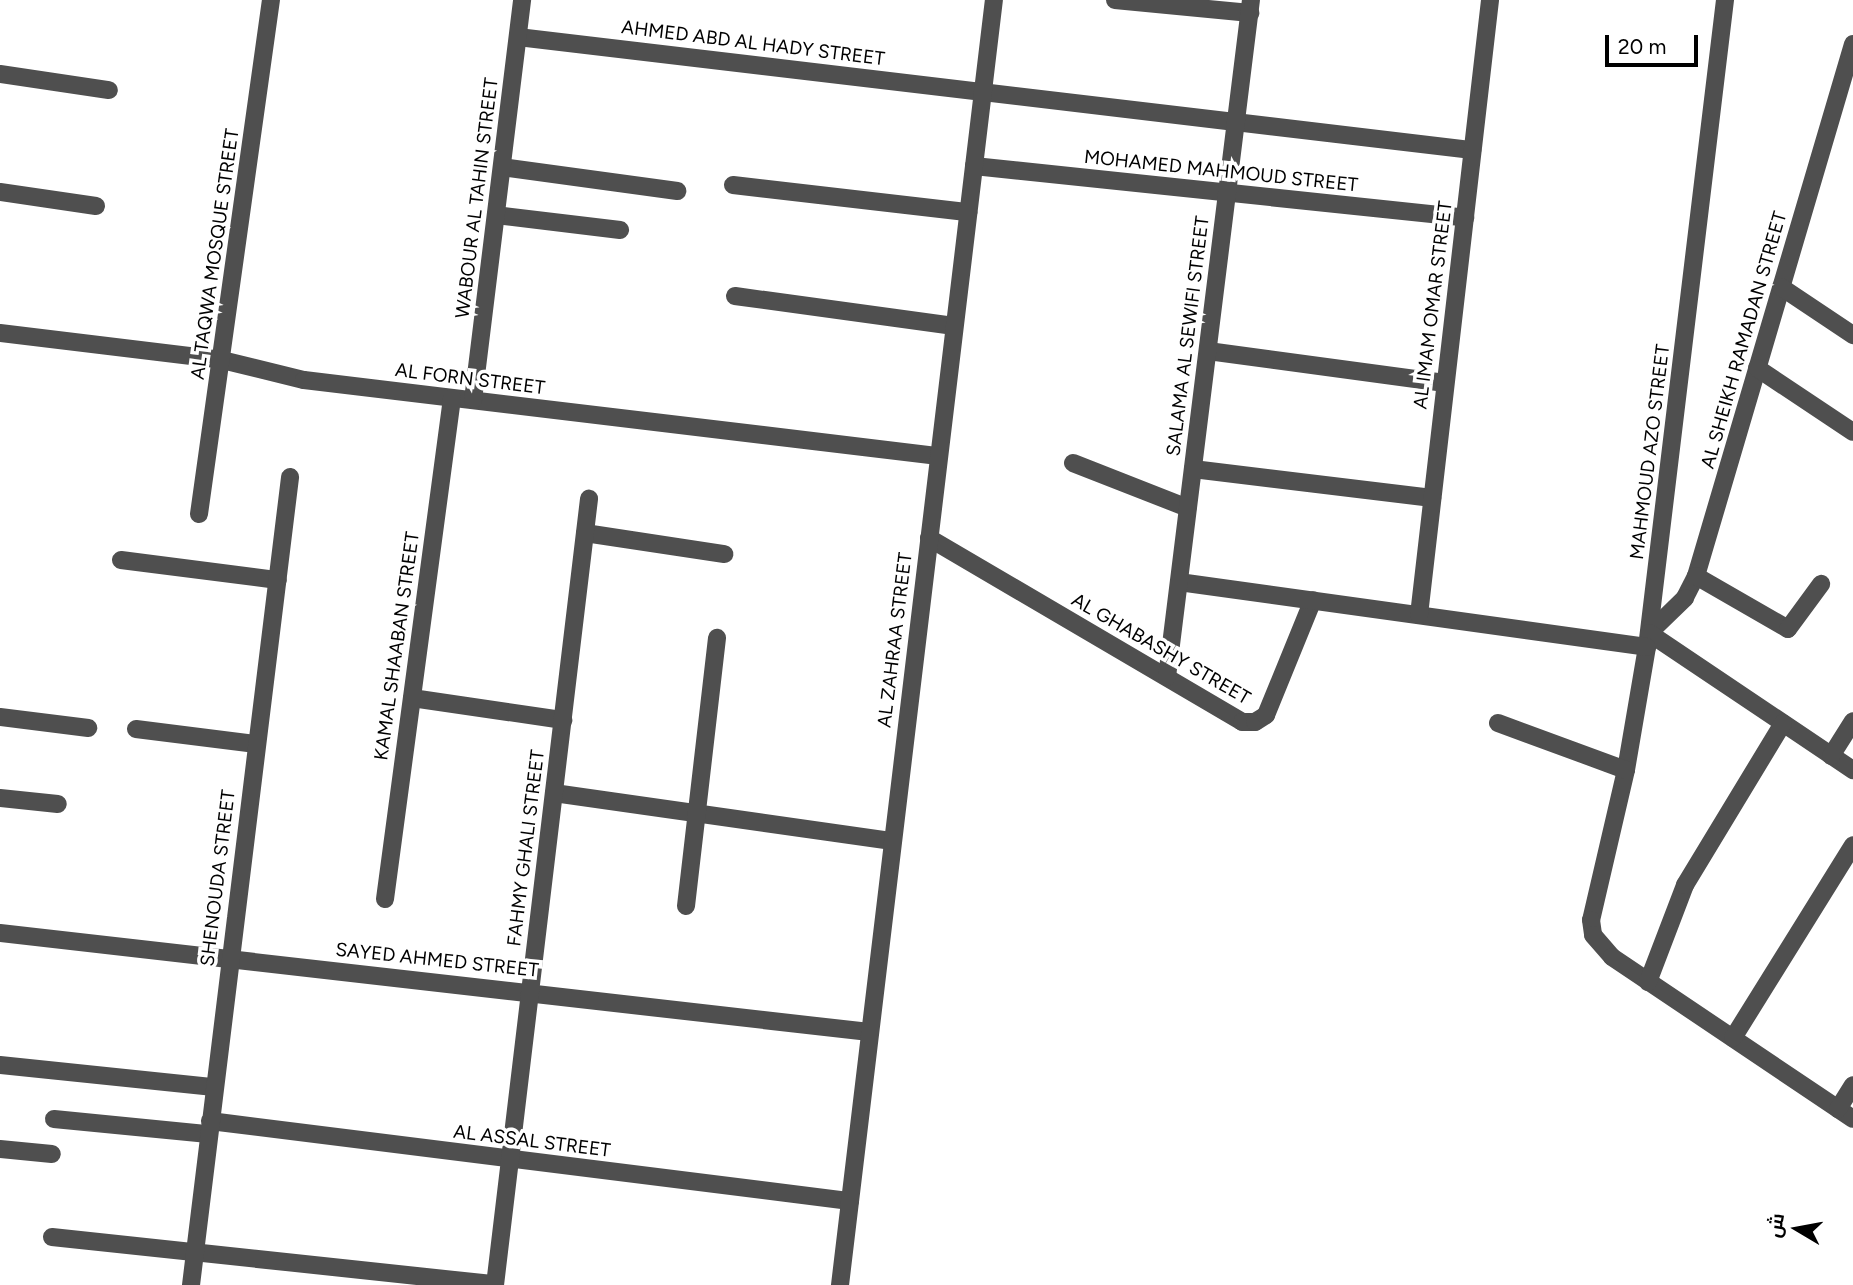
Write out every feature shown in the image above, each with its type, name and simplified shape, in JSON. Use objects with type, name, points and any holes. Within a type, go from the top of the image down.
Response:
[{"type":"street","name":"AL TAQWA MOSQUE STREET","points":[[199,514],[271,0]]},
{"type":"street","name":"WABOUR AL TAHIN STREET","points":[[473,400],[522,0]]},
{"type":"street","name":"AL ZAHRAA STREET","points":[[841,1285],[891,841],[994,0]]},
{"type":"street","points":[[1115,0],[1250,6]]},
{"type":"street","name":"AL IMAM OMAR STREET","points":[[1419,615],[1490,0]]},
{"type":"street","name":"MAHMOUD AZO STREET","points":[[1648,982],[1601,947],[1591,920],[1626,770],[1648,640],[1725,0]]},
{"type":"street","name":"SALAMA AL SEWIFI STREET","points":[[1167,677],[1250,6]]},
{"type":"street","name":"AHMED ABD AL HADY STREET","points":[[518,37],[1472,150]]},
{"type":"street","name":"AL SHEIKH RAMADAN STREET","points":[[1648,640],[1685,598],[1696,576],[1781,287],[1846,95],[1853,44]]},
{"type":"street","points":[[0,74],[109,90]]},
{"type":"street","name":"MOHAMED MAHMOUD STREET","points":[[974,166],[1465,218]]},
{"type":"street","points":[[502,167],[677,191]]},
{"type":"street","points":[[733,185],[968,212]]},
{"type":"street","points":[[0,192],[96,206]]},
{"type":"street","points":[[496,215],[620,230]]},
{"type":"street","points":[[1781,287],[1853,335]]},
{"type":"street","points":[[735,296],[954,326]]},
{"type":"street","name":"AL FORN STREET","points":[[0,332],[222,360],[304,380],[938,456]]},
{"type":"street","points":[[1208,351],[1446,383]]},
{"type":"street","points":[[1757,368],[1853,432]]},
{"type":"street","name":"KAMAL SHAABAN STREET","points":[[385,899],[452,398]]},
{"type":"street","points":[[1073,463],[1188,508]]},
{"type":"street","points":[[1193,469],[1432,498]]},
{"type":"street","name":"SHENOUDA STREET","points":[[191,1285],[290,477]]},
{"type":"street","name":"FAHMY GHALI STREET","points":[[495,1284],[589,499]]},
{"type":"street","points":[[585,533],[724,554]]},
{"type":"street","name":"AL GHABASHY STREET","points":[[929,538],[1242,722],[1261,719],[1313,600]]},
{"type":"street","points":[[121,560],[278,580]]},
{"type":"street","points":[[1696,576],[1788,629],[1821,584]]},
{"type":"street","points":[[1179,582],[1419,615],[1648,640],[1783,723],[1853,770]]},
{"type":"street","points":[[686,906],[717,638]]},
{"type":"street","points":[[412,698],[563,720]]},
{"type":"street","points":[[0,717],[88,728]]},
{"type":"street","points":[[1831,755],[1853,721]]},
{"type":"street","points":[[1498,723],[1626,770]]},
{"type":"street","points":[[1783,723],[1685,885],[1648,982],[1853,1119]]},
{"type":"street","points":[[136,729],[256,744]]},
{"type":"street","points":[[554,793],[891,841]]},
{"type":"street","points":[[0,798],[58,804]]},
{"type":"street","points":[[1733,1038],[1853,845]]},
{"type":"street","name":"SAYED AHMED STREET","points":[[0,933],[869,1032]]},
{"type":"street","points":[[0,1065],[214,1087]]},
{"type":"street","points":[[1838,1109],[1853,1085]]},
{"type":"street","name":"AL ASSAL STREET","points":[[54,1119],[209,1128],[510,1159],[850,1201]]},
{"type":"street","points":[[0,1149],[52,1154]]},
{"type":"street","points":[[52,1237],[495,1284]]}]
